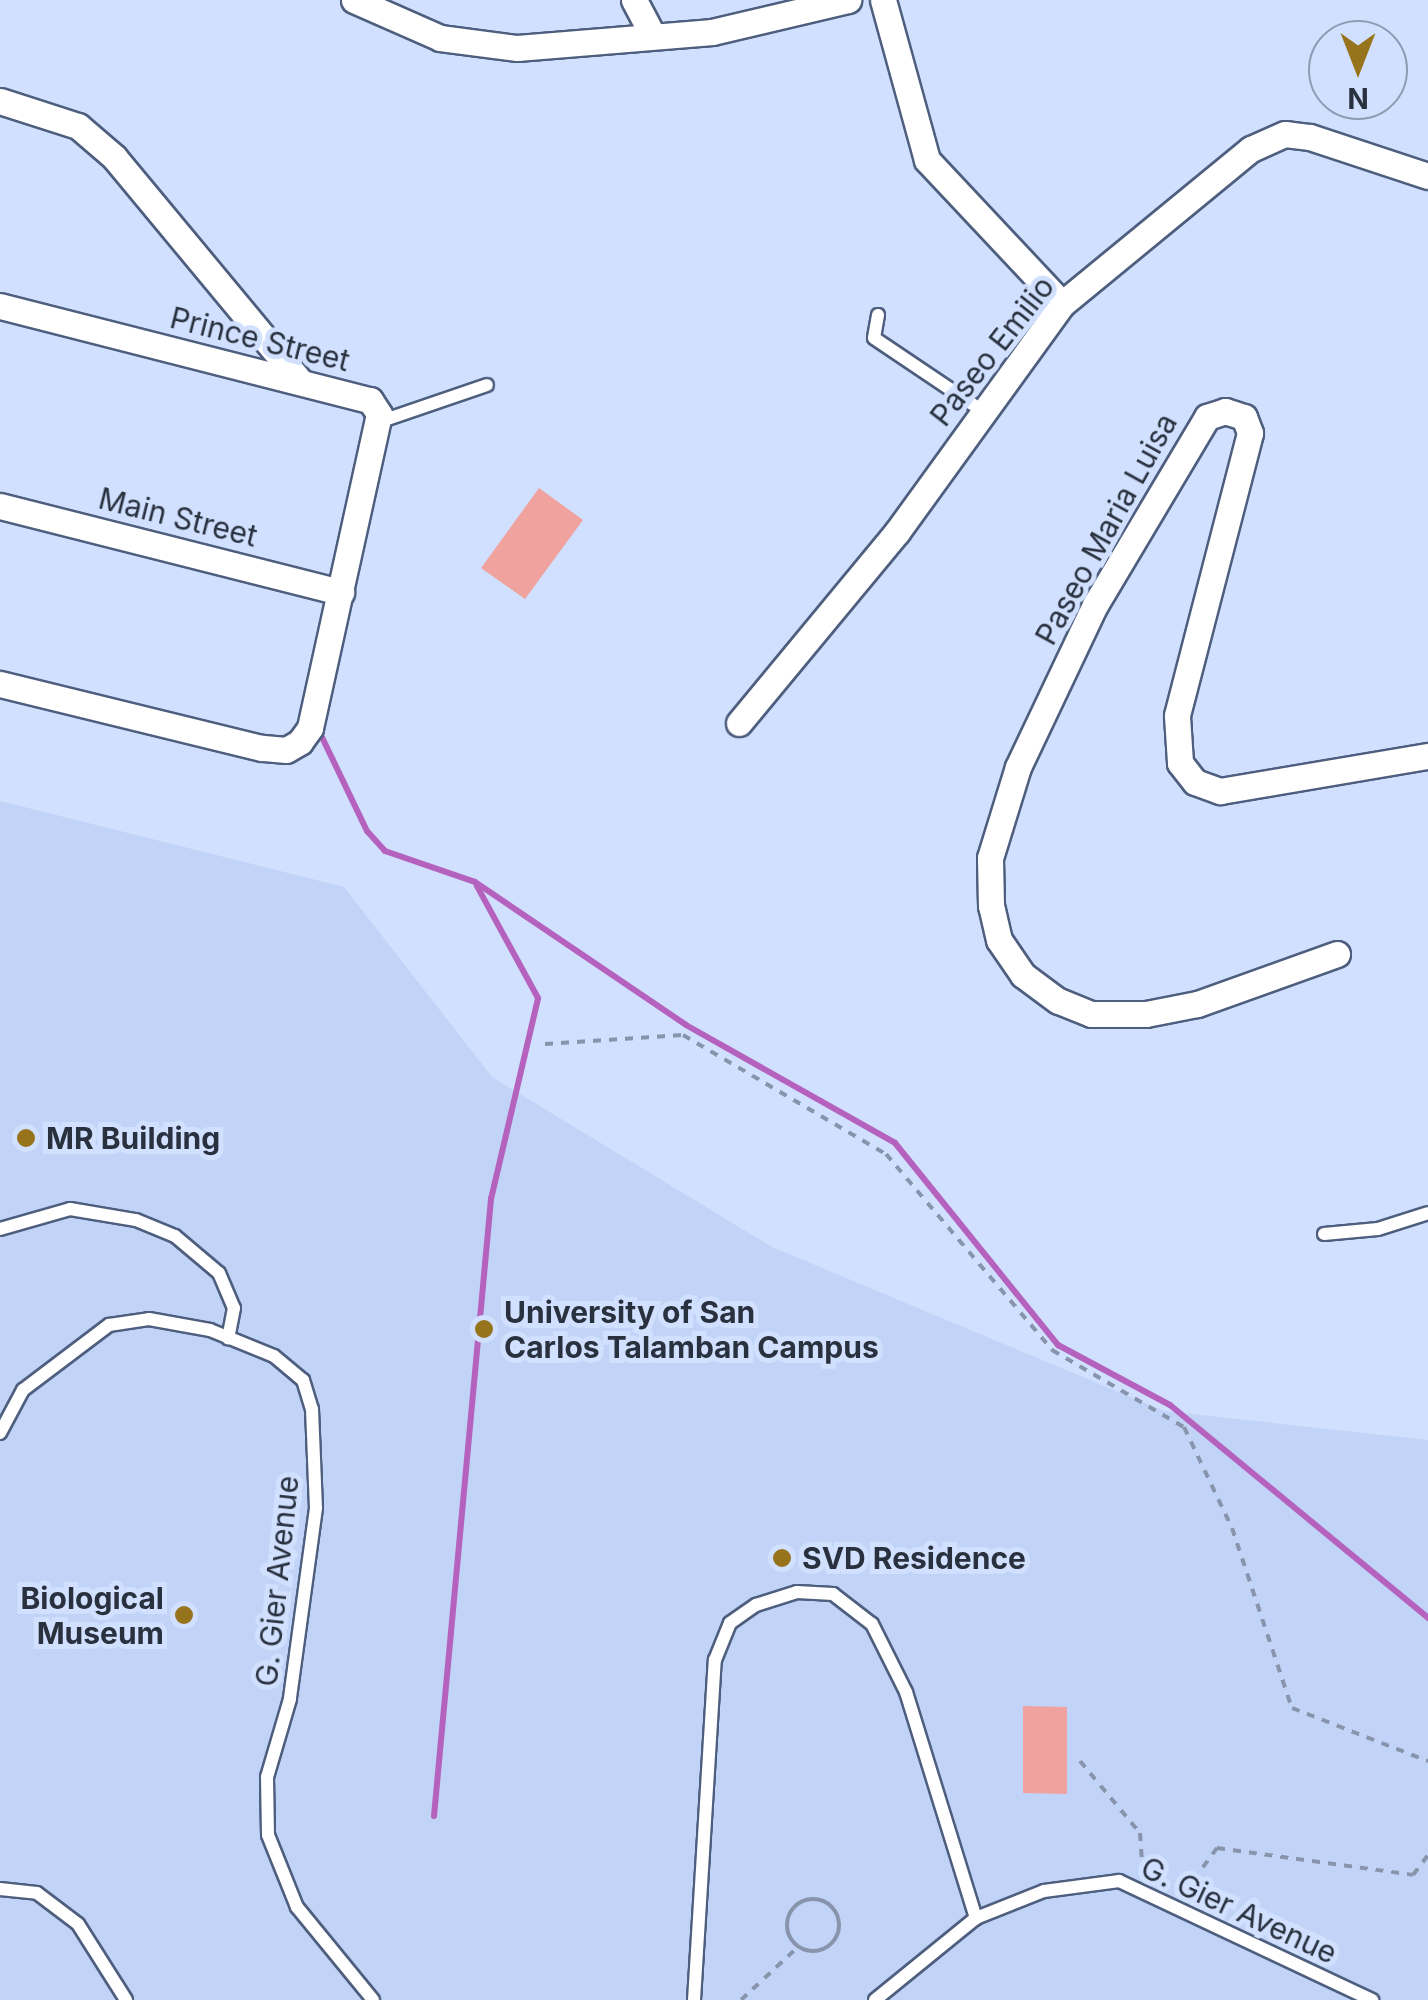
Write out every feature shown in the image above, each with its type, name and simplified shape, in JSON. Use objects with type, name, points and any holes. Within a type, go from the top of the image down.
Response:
[{"type":"street","points":[[354,0],[381,6],[476,46],[712,32],[848,0]]},
{"type":"street","points":[[634,0],[653,36]]},
{"type":"street","points":[[883,0],[927,160],[1062,304]]},
{"type":"street","points":[[0,100],[78,126],[114,156],[300,381]]},
{"type":"street","name":"Paseo Emilio","points":[[739,723],[898,532],[1062,304],[1251,149],[1286,134],[1428,176]]},
{"type":"street","name":"Prince Street","points":[[0,306],[370,400],[379,422]]},
{"type":"street","name":"Paseo Maria Luisa","points":[[1337,954],[1197,1004],[1146,1014],[1091,1014],[1058,1001],[1023,975],[999,940],[991,906],[990,858],[1018,767],[1095,605],[1207,417],[1225,410],[1244,417],[1250,433],[1177,716],[1180,763],[1196,782],[1220,791],[1428,756]]},
{"type":"street","points":[[0,684],[286,750],[310,728],[379,422]]},
{"type":"street","name":"Main Street","points":[[0,506],[341,592]]},
{"type":"lane","points":[[878,314],[874,338],[984,412]]},
{"type":"lane","points":[[379,422],[486,386]]},
{"type":"lane","points":[[0,1229],[70,1210],[136,1220],[175,1236],[220,1273],[234,1308],[228,1338]]},
{"type":"lane","points":[[1324,1234],[1378,1229],[1428,1213]]},
{"type":"lane","name":"G. Gier Avenue","points":[[0,1433],[4,1406],[109,1325],[164,1321],[228,1338],[274,1356],[302,1380],[312,1409],[316,1508],[290,1698],[267,1777],[268,1834],[297,1907],[372,2000]]},
{"type":"lane","points":[[694,2000],[715,1660],[730,1623],[756,1605],[798,1592],[833,1594],[872,1624],[906,1692],[976,1918]]},
{"type":"lane","name":"G. Gier Avenue","points":[[875,2000],[976,1918],[1044,1891],[1120,1881],[1372,2000]]},
{"type":"lane","points":[[0,1890],[37,1894],[78,1924],[123,1998]]},
{"type":"path","points":[[545,1044],[683,1035],[886,1154],[1052,1350],[1184,1428],[1232,1528],[1292,1708],[1428,1762]]},
{"type":"path","points":[[1080,1761],[1140,1833],[1144,1892]]},
{"type":"path","points":[[1175,1906],[1217,1848],[1414,1875],[1428,1855]]},
{"type":"path","points":[[740,2000],[798,1946],[824,1948],[837,1935],[838,1918],[827,1903],[810,1899],[794,1907],[788,1932],[798,1946]]},
{"type":"shaded area","points":[[539,488],[583,520],[525,599],[481,568]]},
{"type":"shaded area","name":"University of San Carlos Talamban Campus","points":[[0,801],[344,887],[492,1077],[772,1247],[1164,1411],[1428,1440],[1428,2000],[0,2000]]},
{"type":"shaded area","points":[[1023,1706],[1067,1707],[1067,1794],[1023,1793]]},
{"type":"waterway","points":[[320,733],[367,831],[385,851],[475,882],[686,1025],[895,1143],[1058,1345],[1170,1405],[1428,1618]]},
{"type":"waterway","points":[[434,1816],[491,1199],[538,998],[477,886]]},
{"type":"place","name":"MR Building","points":[[26,1138]]},
{"type":"place","name":"University of San Carlos Talamban Campus","points":[[484,1329]]},
{"type":"place","name":"SVD Residence","points":[[782,1558]]},
{"type":"place","name":"Biological Museum","points":[[184,1615]]}]
